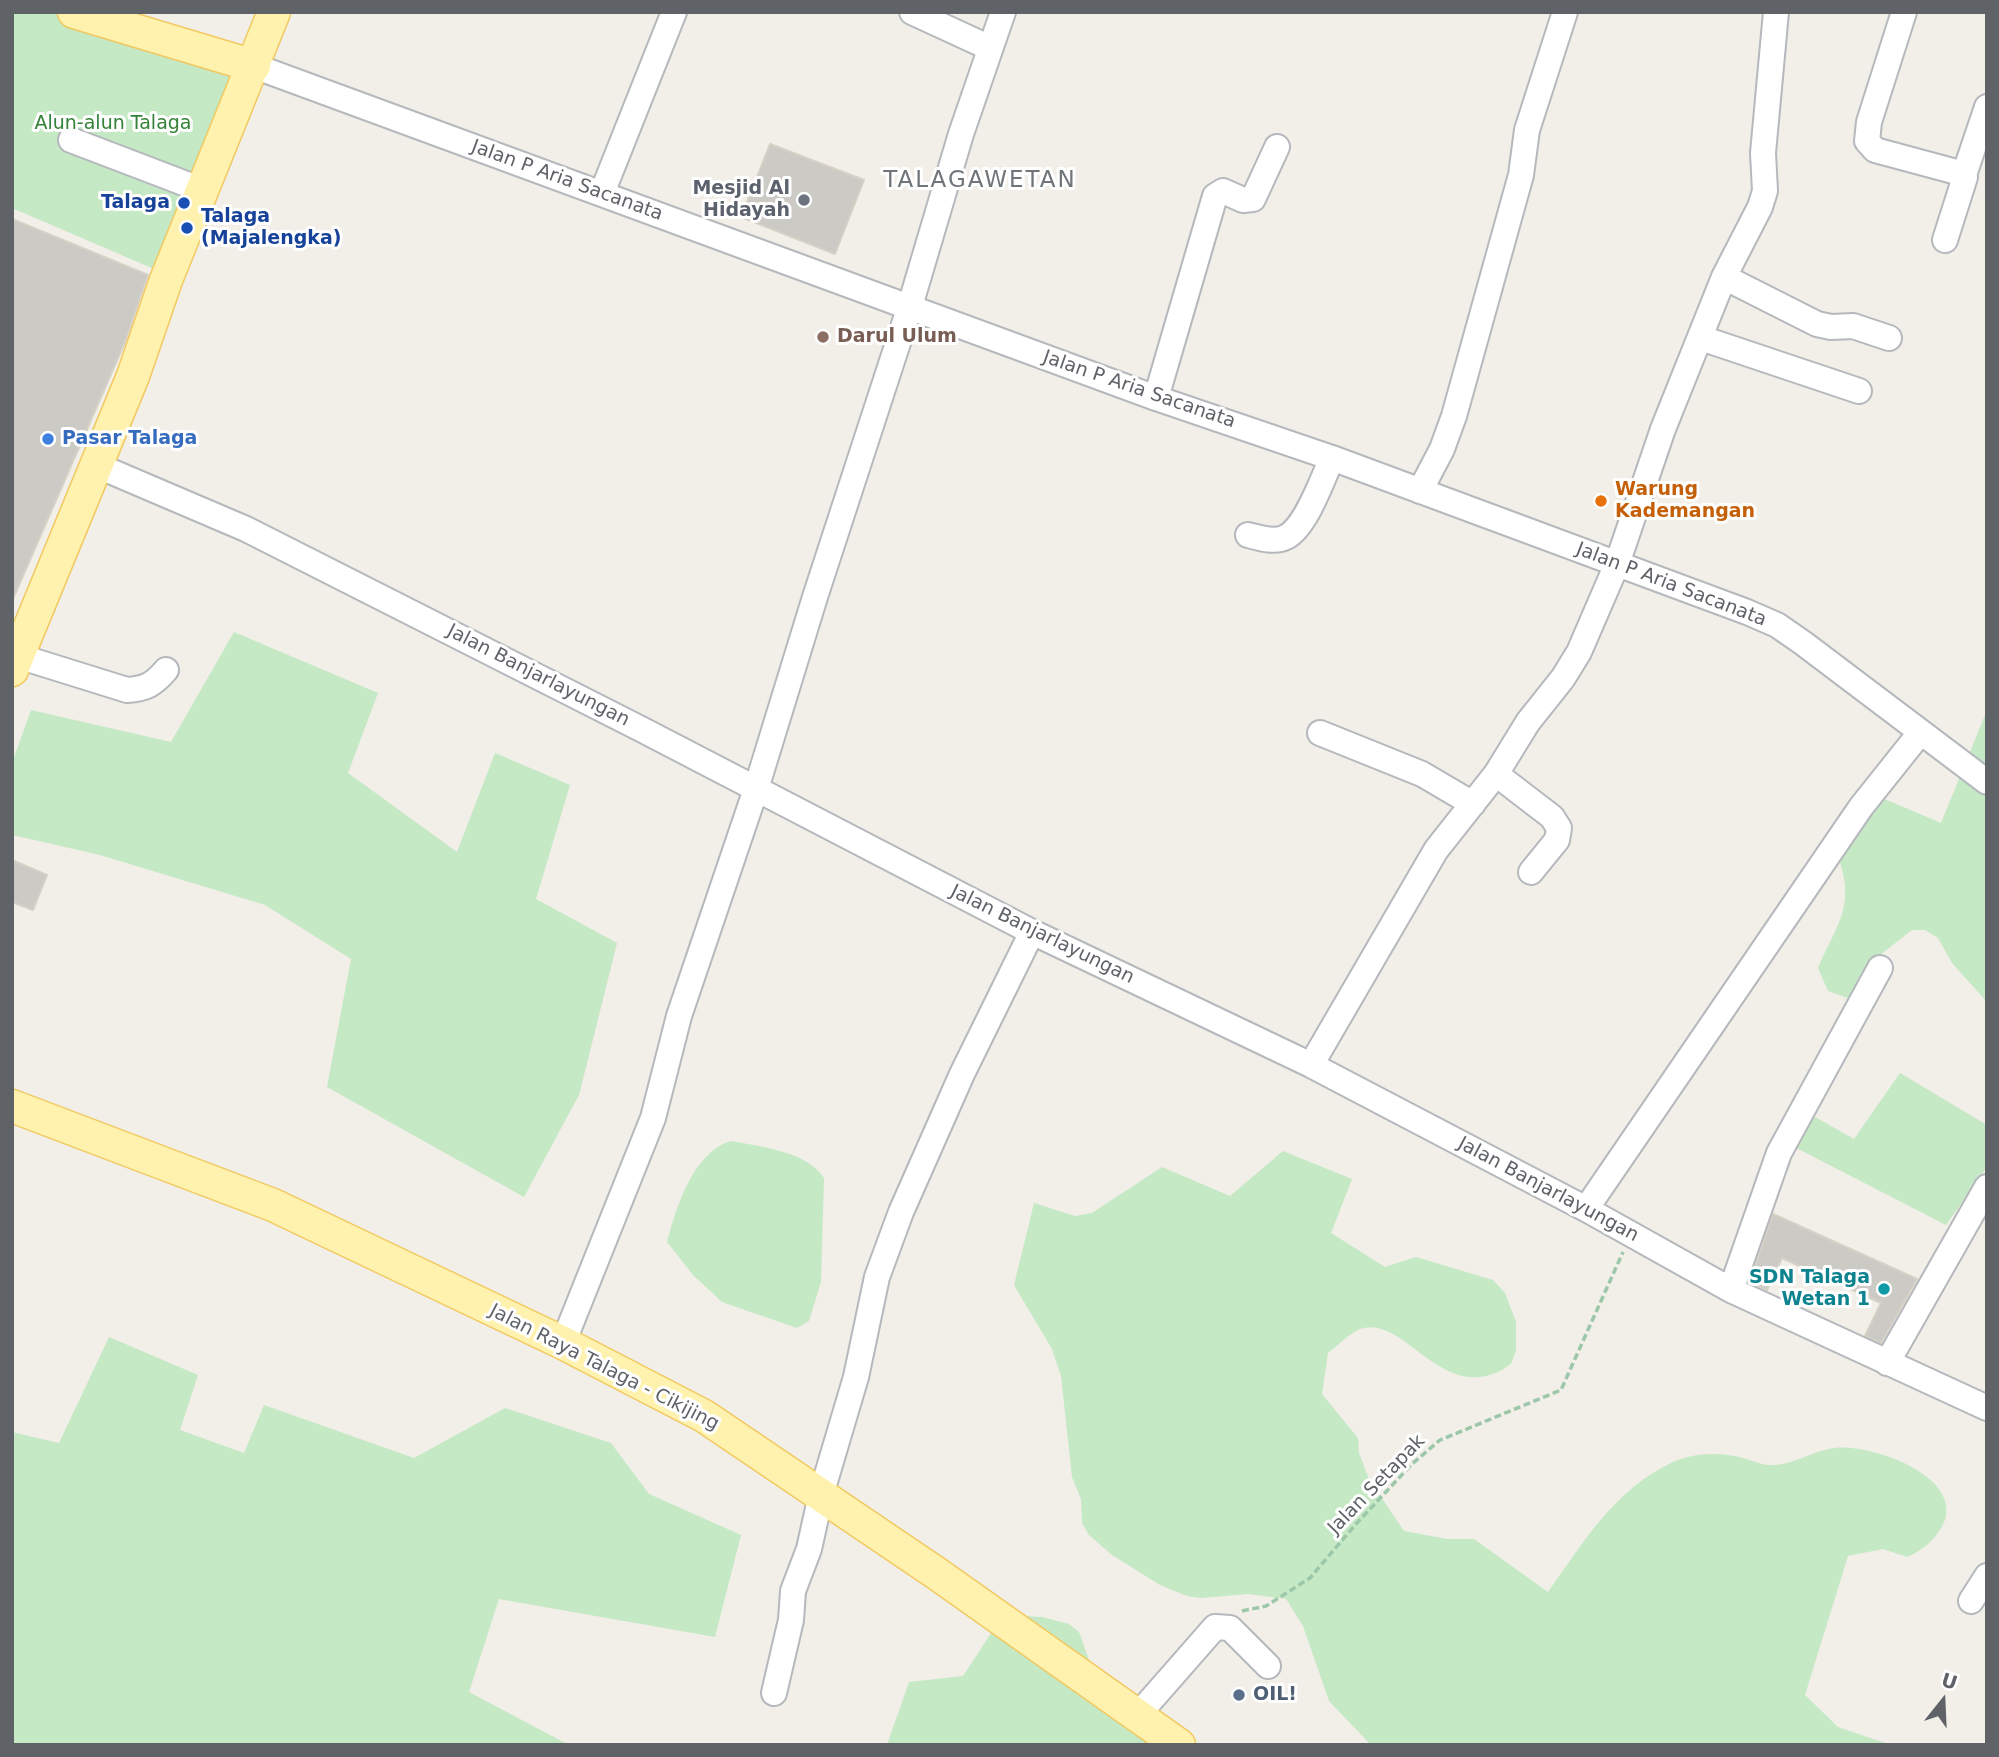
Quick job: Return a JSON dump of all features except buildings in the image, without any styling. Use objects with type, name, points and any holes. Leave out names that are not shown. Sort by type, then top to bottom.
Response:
[{"type":"main road","points":[[74,12],[141,23],[254,66]]},
{"type":"main road","points":[[15,663],[274,12]]},
{"type":"main road","name":"Jalan Raya Talaga - Cikijing","points":[[12,1106],[273,1205],[563,1343],[704,1416],[1180,1745]]},
{"type":"street","points":[[601,193],[674,12]]},
{"type":"street","points":[[912,12],[990,48]]},
{"type":"street","points":[[563,1343],[653,1118],[679,1016],[756,789],[1003,12]]},
{"type":"street","points":[[1420,491],[1442,449],[1454,416],[1521,175],[1527,130],[1565,12]]},
{"type":"street","points":[[1311,1065],[1405,899],[1436,850],[1496,774],[1528,722],[1563,678],[1579,652],[1618,564],[1663,429],[1724,277],[1760,207],[1765,191],[1763,153],[1776,12]]},
{"type":"street","points":[[1904,12],[1872,112],[1867,141],[1875,150],[1964,175]]},
{"type":"street","name":"Jalan P Aria Sacanata","points":[[254,66],[1156,398],[1332,458],[1777,625],[1987,782]]},
{"type":"street","points":[[1945,240],[1987,107]]},
{"type":"street","points":[[71,140],[202,190]]},
{"type":"street","points":[[1156,398],[1215,196],[1223,191],[1243,200],[1253,199],[1277,147]]},
{"type":"street","points":[[1724,277],[1817,324],[1831,327],[1853,326],[1889,338]]},
{"type":"street","points":[[1701,338],[1859,391]]},
{"type":"street","points":[[1248,535],[1272,540],[1286,537],[1305,515],[1332,458]]},
{"type":"street","name":"Jalan Banjarlayungan","points":[[96,465],[246,529],[1031,932],[1311,1065],[1586,1209],[1731,1290],[1987,1408]]},
{"type":"street","points":[[15,663],[127,690],[140,690],[155,684],[166,670]]},
{"type":"street","points":[[1320,733],[1422,774],[1473,804]]},
{"type":"street","points":[[1586,1209],[1861,807],[1920,733]]},
{"type":"street","points":[[1496,774],[1552,817],[1559,828],[1557,841],[1531,872]]},
{"type":"street","points":[[774,1693],[791,1620],[793,1591],[808,1549],[856,1377],[877,1277],[901,1212],[962,1074],[1031,932]]},
{"type":"street","points":[[1731,1290],[1779,1153],[1880,968]]},
{"type":"street","points":[[1887,1363],[1987,1187]]},
{"type":"street","points":[[1971,1601],[1987,1576]]},
{"type":"street","points":[[1137,1716],[1215,1627],[1230,1628],[1268,1666]]},
{"type":"path","name":"Jalan Setapak","points":[[1235,1612],[1266,1606],[1310,1578],[1412,1464],[1440,1440],[1561,1390],[1631,1234]]},
{"type":"green space","name":"Alun-alun Talaga","points":[[12,12],[101,12],[249,70],[154,269],[12,208]]},
{"type":"green space","points":[[234,632],[378,693],[348,773],[457,852],[495,753],[570,785],[536,899],[617,943],[579,1095],[524,1197],[327,1087],[351,959],[265,905],[100,855],[12,835],[12,763],[31,710],[171,742]]},
{"type":"green space","points":[[1985,715],[1987,1002],[1952,963],[1938,938],[1925,930],[1912,930],[1880,955],[1871,981],[1853,1000],[1828,991],[1818,968],[1838,924],[1845,900],[1845,887],[1837,853],[1861,789],[1941,823]]},
{"type":"green space","points":[[1900,1073],[1987,1125],[1987,1167],[1946,1225],[1775,1137],[1792,1104],[1854,1139]]},
{"type":"green space","points":[[731,1141],[795,1156],[807,1162],[824,1178],[821,1282],[809,1321],[797,1328],[722,1302],[693,1275],[667,1242],[675,1213],[696,1169],[718,1147]]},
{"type":"green space","points":[[1283,1151],[1352,1179],[1331,1233],[1385,1267],[1416,1257],[1493,1280],[1505,1293],[1516,1322],[1516,1351],[1511,1364],[1488,1376],[1467,1377],[1448,1371],[1396,1336],[1380,1329],[1359,1329],[1328,1353],[1322,1394],[1358,1438],[1359,1453],[1369,1479],[1404,1531],[1447,1539],[1474,1539],[1548,1592],[1587,1537],[1616,1503],[1651,1475],[1688,1457],[1725,1455],[1774,1465],[1827,1449],[1850,1448],[1887,1456],[1906,1464],[1937,1486],[1945,1500],[1946,1516],[1936,1535],[1919,1551],[1907,1557],[1883,1549],[1848,1556],[1805,1695],[1838,1727],[1891,1745],[1371,1745],[1329,1701],[1303,1626],[1286,1599],[1248,1594],[1201,1598],[1187,1596],[1160,1585],[1112,1555],[1089,1535],[1082,1523],[1081,1499],[1072,1477],[1061,1376],[1052,1349],[1014,1285],[1034,1203],[1075,1216],[1092,1213],[1162,1167],[1230,1196]]},
{"type":"green space","points":[[109,1337],[198,1375],[180,1430],[244,1453],[264,1405],[414,1458],[505,1408],[611,1443],[649,1494],[741,1535],[715,1637],[499,1599],[469,1692],[569,1745],[12,1745],[12,1432],[59,1443]]},
{"type":"green space","points":[[1003,1615],[1042,1617],[1069,1624],[1079,1632],[1101,1693],[1169,1745],[887,1745],[909,1682],[963,1676]]},
{"type":"place","name":"Mesjid Al Hidayah","points":[[804,200]]},
{"type":"place","name":"Talaga","points":[[184,203]]},
{"type":"place","name":"Talaga (Majalengka)","points":[[187,228]]},
{"type":"place","name":"Darul Ulum","points":[[823,337]]},
{"type":"place","name":"Pasar Talaga","points":[[48,439]]},
{"type":"place","name":"Warung Kademangan","points":[[1601,501]]},
{"type":"place","name":"SDN Talaga Wetan 1","points":[[1884,1289]]},
{"type":"place","name":"OIL!","points":[[1239,1695]]},
{"type":"district","name":"TALAGAWETAN","points":[[980,181]]}]
